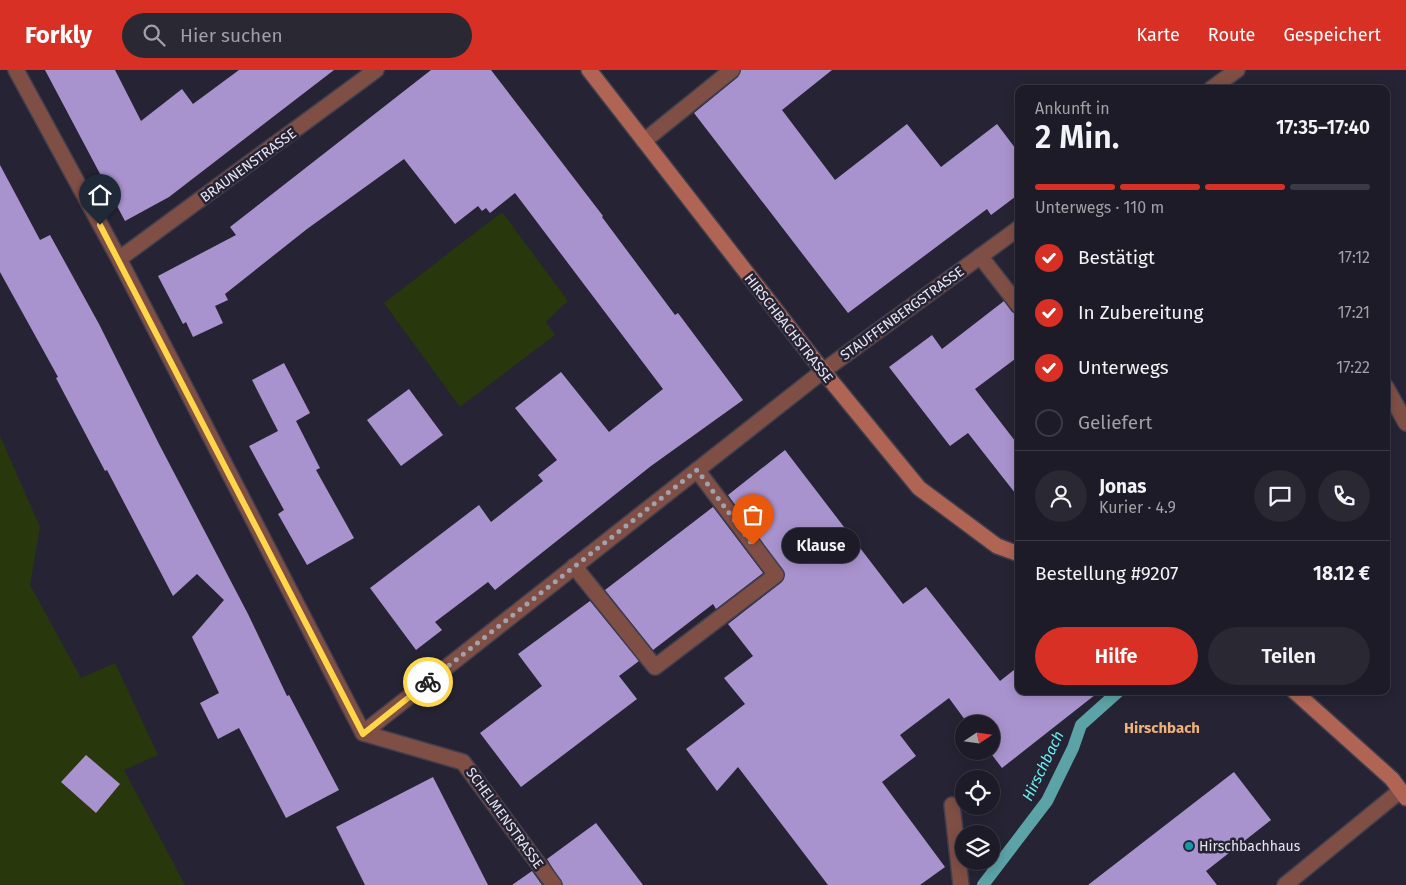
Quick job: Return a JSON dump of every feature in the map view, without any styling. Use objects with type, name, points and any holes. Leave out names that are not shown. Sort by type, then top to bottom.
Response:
[{"type":"street","points":[[16,70],[119,260],[363,734]]},
{"type":"street","name":"BRAUNENSTRASSE","points":[[119,260],[376,70]]},
{"type":"street","name":"HIRSCHBACHSTRASSE","points":[[589,70],[823,371],[919,488],[997,546],[1015,553]]},
{"type":"street","points":[[644,142],[732,70]]},
{"type":"street","points":[[1216,85],[1237,70]]},
{"type":"street","name":"STAUFFENBERGSTRASSE","points":[[363,734],[823,371],[1015,231]]},
{"type":"street","points":[[980,256],[1015,301]]},
{"type":"street","points":[[1390,394],[1406,423]]},
{"type":"street","points":[[574,566],[655,667],[776,575],[697,470]]},
{"type":"street","points":[[1285,885],[1403,794],[1392,779],[1298,695]]},
{"type":"street","name":"SCHELMENSTRASSE","points":[[363,734],[463,762],[554,885]]},
{"type":"street","points":[[952,805],[962,885]]},
{"type":"green space","points":[[502,212],[568,301],[546,322],[555,335],[460,407],[384,303]]},
{"type":"green space","points":[[0,436],[40,527],[30,585],[81,678],[115,663],[158,755],[124,770],[185,885],[0,885]]},
{"type":"building","points":[[45,70],[115,70],[141,121],[182,89],[193,104],[239,70],[334,70],[169,197],[125,221]]},
{"type":"building","points":[[431,70],[491,70],[603,216],[675,315],[678,313],[743,400],[651,466],[495,590],[488,582],[435,622],[442,630],[416,650],[370,588],[479,505],[491,522],[543,481],[538,475],[557,460],[515,408],[561,372],[609,432],[663,389],[515,193],[490,213],[486,208],[482,211],[478,206],[455,224],[404,159],[307,229],[225,294],[228,300],[215,306],[223,323],[193,337],[186,322],[183,324],[158,276],[236,235],[230,227]]},
{"type":"building","points":[[741,70],[832,70],[782,110],[835,180],[907,124],[941,167],[997,124],[1015,148],[1015,197],[991,215],[987,209],[848,313],[694,113],[738,77]]},
{"type":"building","points":[[0,165],[40,240],[50,235],[99,324],[248,614],[287,696],[289,695],[339,790],[286,818],[239,728],[218,739],[200,703],[219,693],[192,637],[224,600],[197,574],[173,596],[56,378],[58,377],[0,272]]},
{"type":"building","points":[[1004,301],[1015,313],[1015,359],[975,389],[1015,441],[1015,493],[968,433],[950,446],[889,367],[932,335],[942,349]]},
{"type":"building","points":[[284,363],[310,413],[296,421],[320,468],[316,470],[354,538],[307,565],[278,514],[284,510],[249,446],[278,431],[252,380]]},
{"type":"building","points":[[409,389],[443,435],[401,466],[367,420]]},
{"type":"building","points":[[785,450],[903,604],[926,587],[1000,681],[1015,669],[1015,695],[1095,695],[1002,768],[996,760],[1000,760],[1000,715],[961,715],[949,698],[900,735],[916,756],[882,782],[945,867],[920,885],[828,885],[738,767],[717,791],[686,749],[745,704],[724,678],[753,656],[728,624],[782,582],[785,574],[728,495]]},
{"type":"building","points":[[713,507],[763,573],[716,609],[713,604],[653,650],[605,590]]},
{"type":"building","points":[[590,601],[639,661],[619,676],[637,699],[521,787],[480,733],[542,686],[518,654]]},
{"type":"building","points":[[86,755],[120,784],[96,813],[61,782]]},
{"type":"building","name":"Hirschbachhaus","points":[[1234,772],[1271,820],[1206,871],[1217,885],[1088,885]]},
{"type":"building","points":[[433,777],[488,885],[365,885],[336,827]]},
{"type":"building","points":[[596,823],[643,885],[563,885],[547,859]]},
{"type":"building","points":[[532,871],[542,885],[512,885]]},
{"type":"waterway","name":"Hirschbach","points":[[983,885],[1047,801],[1073,748],[1081,725],[1115,695]]},
{"type":"way so far","points":[[428,682],[697,470],[753,545]]},
{"type":"place","name":"Klause","points":[[753,545]]},
{"type":"place","name":"Hirschbachhaus","points":[[1189,846]]},
{"type":"district","name":"Hirschbach","points":[[1162,728]]},
{"type":"route","points":[[100,225],[363,734],[428,682]]}]
